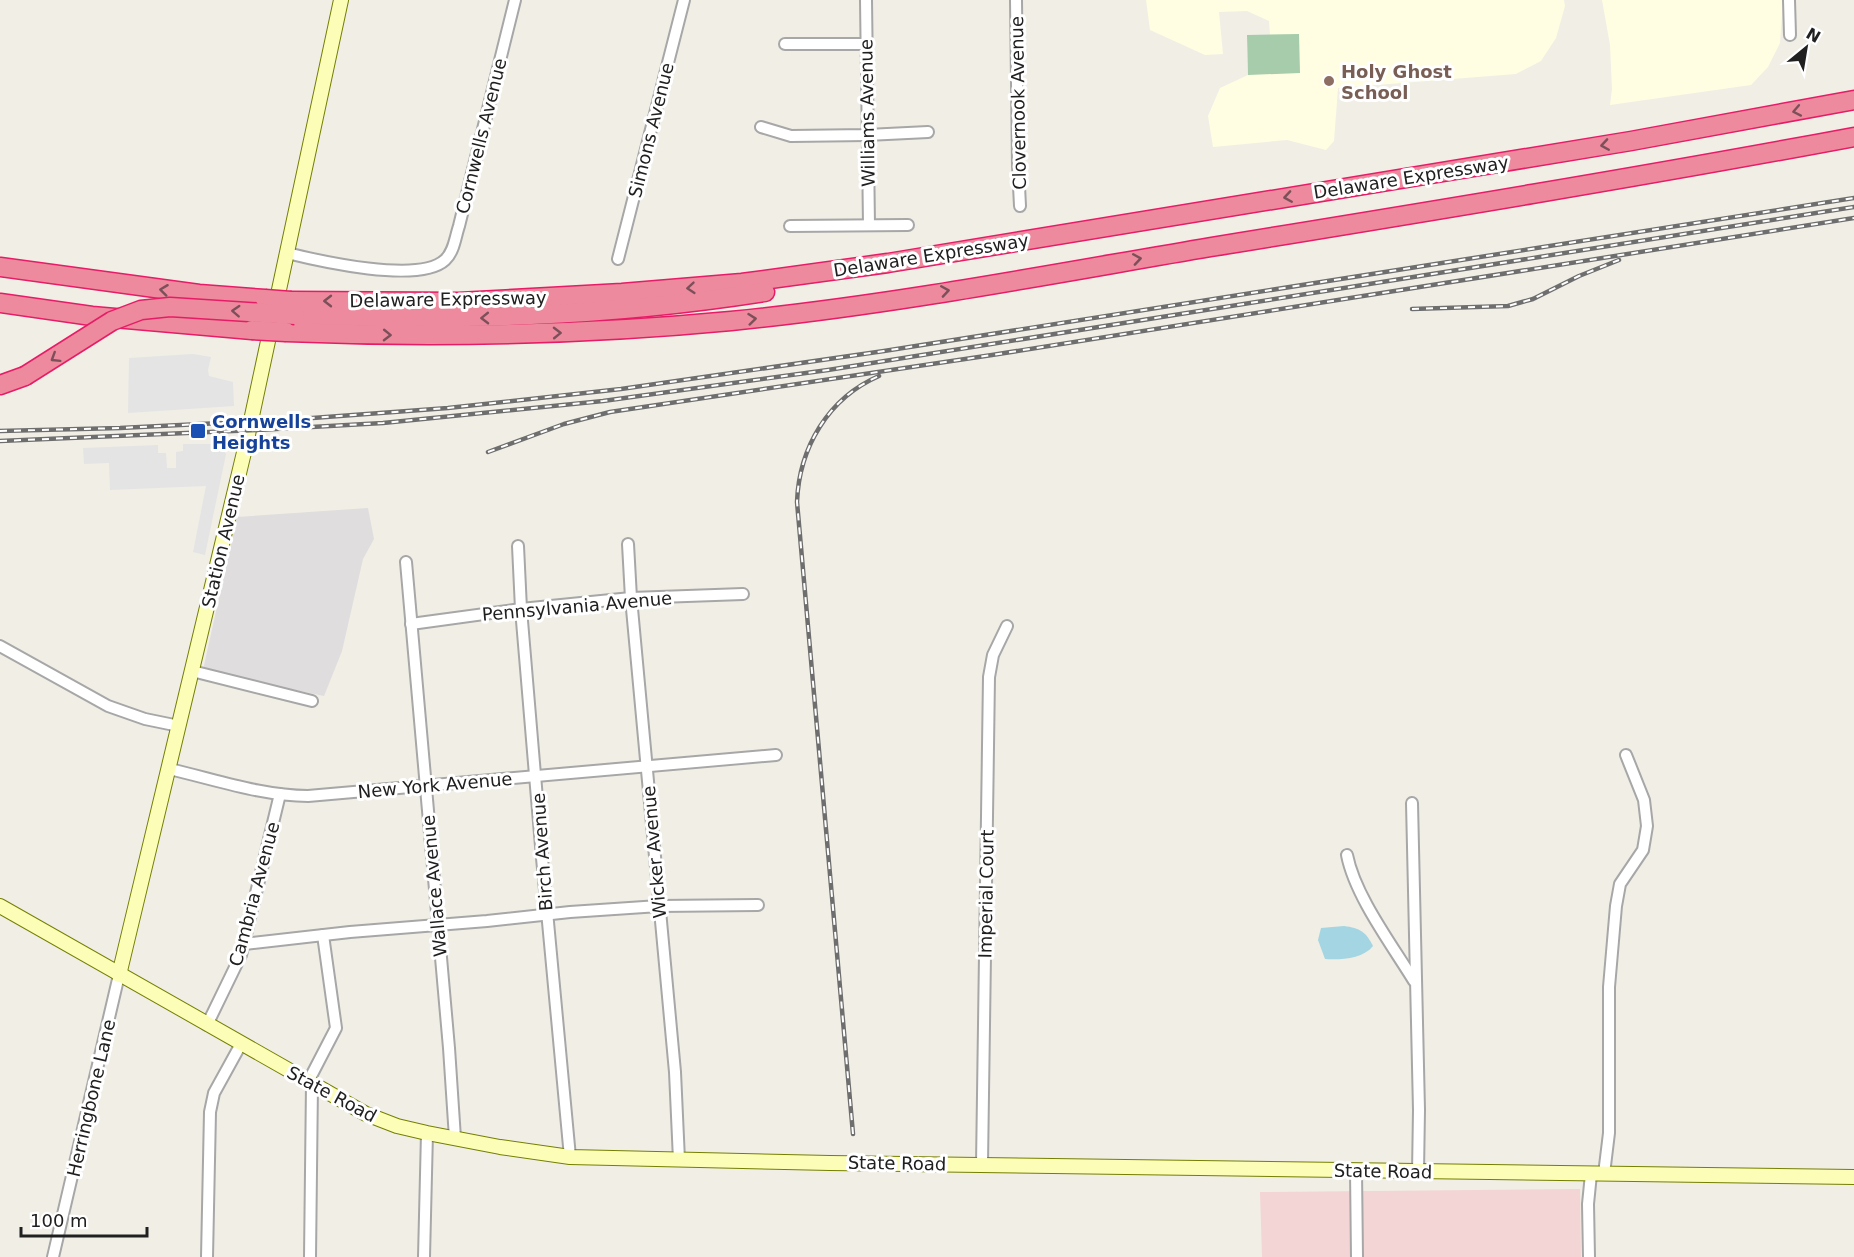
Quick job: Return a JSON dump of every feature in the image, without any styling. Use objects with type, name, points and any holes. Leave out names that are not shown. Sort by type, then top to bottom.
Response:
[{"type":"highway","name":"Delaware Expressway","points":[[293,308],[481,318],[587,314],[726,298],[984,256],[1040,238],[1631,141],[1854,100]]},
{"type":"highway","name":"Delaware Expressway","points":[[0,303],[164,323],[286,332],[421,335],[568,333],[648,328],[776,316],[921,295],[1577,187],[1854,137]]},
{"type":"highway","points":[[0,267],[200,294],[265,299],[293,308]]},
{"type":"highway","points":[[0,385],[25,376],[112,321],[141,310],[170,307],[293,308]]},
{"type":"highway","points":[[0,315],[106,327],[164,323]]},
{"type":"main road","name":"Station Avenue","points":[[120,975],[246,444],[341,0]]},
{"type":"main road","name":"State Road","points":[[0,906],[366,1114],[397,1126],[427,1133],[570,1157],[1854,1177]]},
{"type":"street","name":"Cornwells Avenue","points":[[287,253],[312,260],[376,269],[421,271],[437,266],[448,257],[456,238],[514,0]]},
{"type":"street","name":"Simons Avenue","points":[[618,259],[684,0]]},
{"type":"street","name":"Williams Avenue","points":[[866,0],[868,225]]},
{"type":"street","name":"Clovernook Avenue","points":[[1016,0],[1020,206]]},
{"type":"street","points":[[1789,0],[1790,35]]},
{"type":"street","points":[[785,44],[865,44]]},
{"type":"street","points":[[761,127],[791,136],[928,132]]},
{"type":"street","points":[[790,226],[908,225]]},
{"type":"street","name":"Wicker Avenue","points":[[628,544],[631,598],[676,1083],[679,1160]]},
{"type":"street","name":"Birch Avenue","points":[[518,546],[521,609],[537,776],[547,915],[570,1157]]},
{"type":"street","name":"Wallace Avenue","points":[[406,561],[449,1048],[454,1138]]},
{"type":"street","name":"Pennsylvania Avenue","points":[[411,624],[521,609],[631,598],[743,594]]},
{"type":"street","name":"Imperial Court","points":[[982,1164],[989,677],[993,654],[1007,626]]},
{"type":"street","points":[[0,646],[108,706],[133,715],[179,726]]},
{"type":"street","points":[[192,670],[312,701]]},
{"type":"street","name":"New York Avenue","points":[[169,769],[280,794],[308,796],[776,755]]},
{"type":"street","points":[[1590,1257],[1588,1204],[1609,1133],[1609,987],[1616,906],[1620,884],[1643,850],[1647,826],[1644,800],[1626,755]]},
{"type":"street","name":"Cambria Avenue","points":[[207,1025],[230,981],[244,944],[280,794]]},
{"type":"street","points":[[1412,803],[1419,1110],[1418,1172]]},
{"type":"street","points":[[1347,855],[1353,878],[1362,896],[1416,983]]},
{"type":"street","points":[[244,944],[659,906],[758,904]]},
{"type":"street","points":[[310,1257],[310,1083],[336,1028],[323,935]]},
{"type":"street","name":"Herringbone Lane","points":[[53,1257],[120,975]]},
{"type":"street","points":[[207,1257],[210,1112],[214,1093],[241,1044]]},
{"type":"street","points":[[424,1257],[427,1133]]},
{"type":"street","points":[[1356,1171],[1357,1257]]},
{"type":"shaded area","name":"Holy Ghost School","points":[[1146,0],[1564,0],[1565,6],[1556,38],[1541,61],[1516,74],[1338,88],[1334,141],[1326,150],[1287,140],[1213,147],[1208,116],[1220,88],[1248,75],[1247,35],[1270,35],[1269,21],[1247,11],[1219,12],[1223,54],[1205,55],[1150,30]]},
{"type":"shaded area","points":[[1602,0],[1783,0],[1780,43],[1768,67],[1751,85],[1610,105],[1612,89],[1610,45]]},
{"type":"shaded area","points":[[1299,34],[1300,73],[1248,75],[1247,35]]},
{"type":"shaded area","points":[[193,354],[211,357],[209,376],[233,382],[234,406],[128,413],[129,358]]},
{"type":"shaded area","points":[[183,444],[218,444],[226,454],[205,555],[193,552],[206,486],[110,490],[109,463],[84,464],[83,448],[158,445],[158,453],[166,453],[167,468],[176,468],[176,452],[183,451]]},
{"type":"shaded area","points":[[368,508],[374,539],[363,559],[342,651],[324,696],[203,670],[237,517]]},
{"type":"shaded area","points":[[1580,1189],[1581,1257],[1262,1257],[1260,1192]]},
{"type":"water","points":[[1344,926],[1362,932],[1373,946],[1357,956],[1325,959],[1318,940],[1321,928]]},
{"type":"railway","points":[[0,431],[120,428],[299,419],[448,408],[621,389],[884,351],[1854,198]]},
{"type":"railway","points":[[0,441],[383,423],[603,401],[828,370],[1854,207]]},
{"type":"railway","points":[[488,452],[564,424],[610,412],[992,355],[1854,218]]},
{"type":"railway","points":[[1412,309],[1508,306],[1533,299],[1579,276],[1619,260]]},
{"type":"railway","points":[[853,1134],[797,502],[803,463],[820,427],[845,397],[879,376]]},
{"type":"place","name":"Holy Ghost School","points":[[1329,81]]},
{"type":"place","name":"Cornwells Heights","points":[[198,431]]}]
